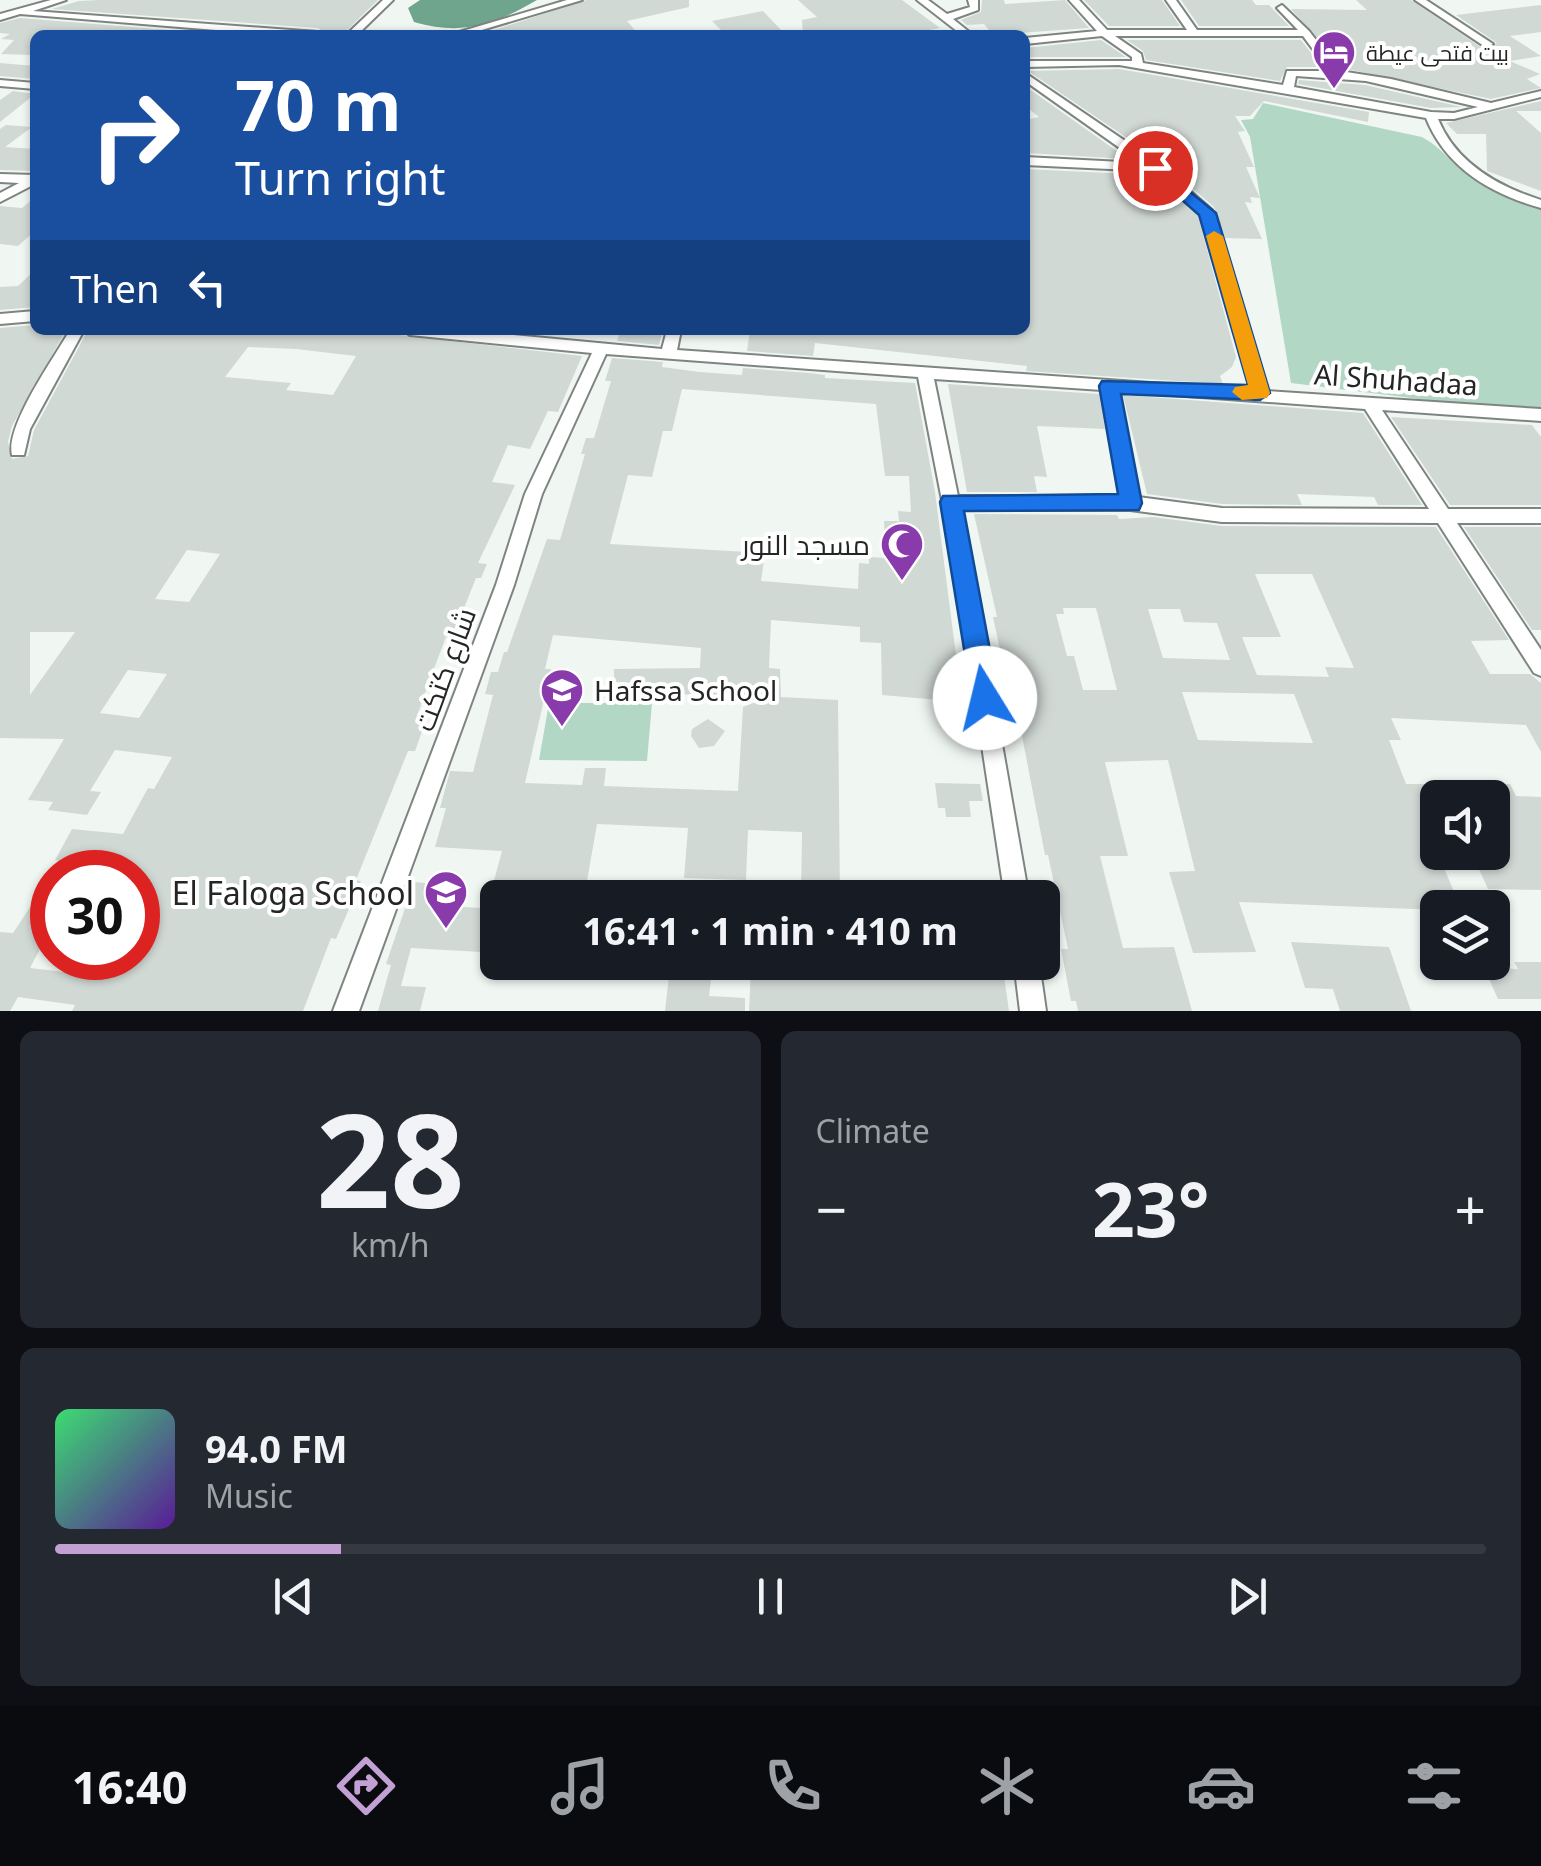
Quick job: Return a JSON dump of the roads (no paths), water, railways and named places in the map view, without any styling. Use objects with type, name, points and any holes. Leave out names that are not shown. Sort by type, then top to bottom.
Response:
[{"type":"street","points":[[24,13],[60,0]]},
{"type":"street","points":[[356,30],[388,0]]},
{"type":"street","points":[[471,30],[576,0]]},
{"type":"street","points":[[922,0],[961,30]]},
{"type":"street","points":[[945,18],[969,13],[976,8],[973,0]]},
{"type":"street","points":[[1074,0],[1104,33],[1136,56],[1138,64]]},
{"type":"street","points":[[1172,0],[1194,33]]},
{"type":"street","points":[[1420,0],[1488,44]]},
{"type":"street","points":[[1282,8],[1336,72]]},
{"type":"street","points":[[0,16],[24,13],[251,30]]},
{"type":"street","points":[[1030,40],[1104,33],[1306,33]]},
{"type":"street","points":[[1030,64],[1138,64],[1431,115],[1454,116],[1541,94]]},
{"type":"street","points":[[1288,90],[1292,73],[1336,72],[1380,78],[1488,106]]},
{"type":"street","points":[[1030,80],[1155,168],[1207,213],[1260,393]]},
{"type":"street","points":[[0,83],[30,86]]},
{"type":"street","points":[[1431,115],[1443,142],[1470,172],[1541,204]]},
{"type":"street","points":[[1030,161],[1155,168]]},
{"type":"street","points":[[0,178],[30,179]]},
{"type":"street","points":[[0,198],[30,181]]},
{"type":"street","points":[[0,319],[30,316]]},
{"type":"street","points":[[18,452],[22,428],[74,335]]},
{"type":"street","name":"Al Shuhadaa","points":[[458,335],[601,350],[1260,393],[1541,416]]},
{"type":"street","points":[[668,355],[673,335]]},
{"type":"street","name":"شارع كتكت","points":[[346,1011],[498,601],[516,536],[558,435],[601,350]]},
{"type":"street","points":[[925,374],[952,502],[1013,880]]},
{"type":"street","points":[[1109,386],[1130,503]]},
{"type":"street","points":[[1369,402],[1541,667]]},
{"type":"street","points":[[952,502],[1130,503],[1222,515],[1541,516]]},
{"type":"street","points":[[1029,980],[1033,1011]]},
{"type":"place","name":"بيت فتحى عيطة","points":[[1334,90]]},
{"type":"place","name":"مسجد النور","points":[[902,582]]},
{"type":"place","name":"Hafssa School","points":[[562,728]]},
{"type":"place","name":"El Faloga School","points":[[446,930]]}]
